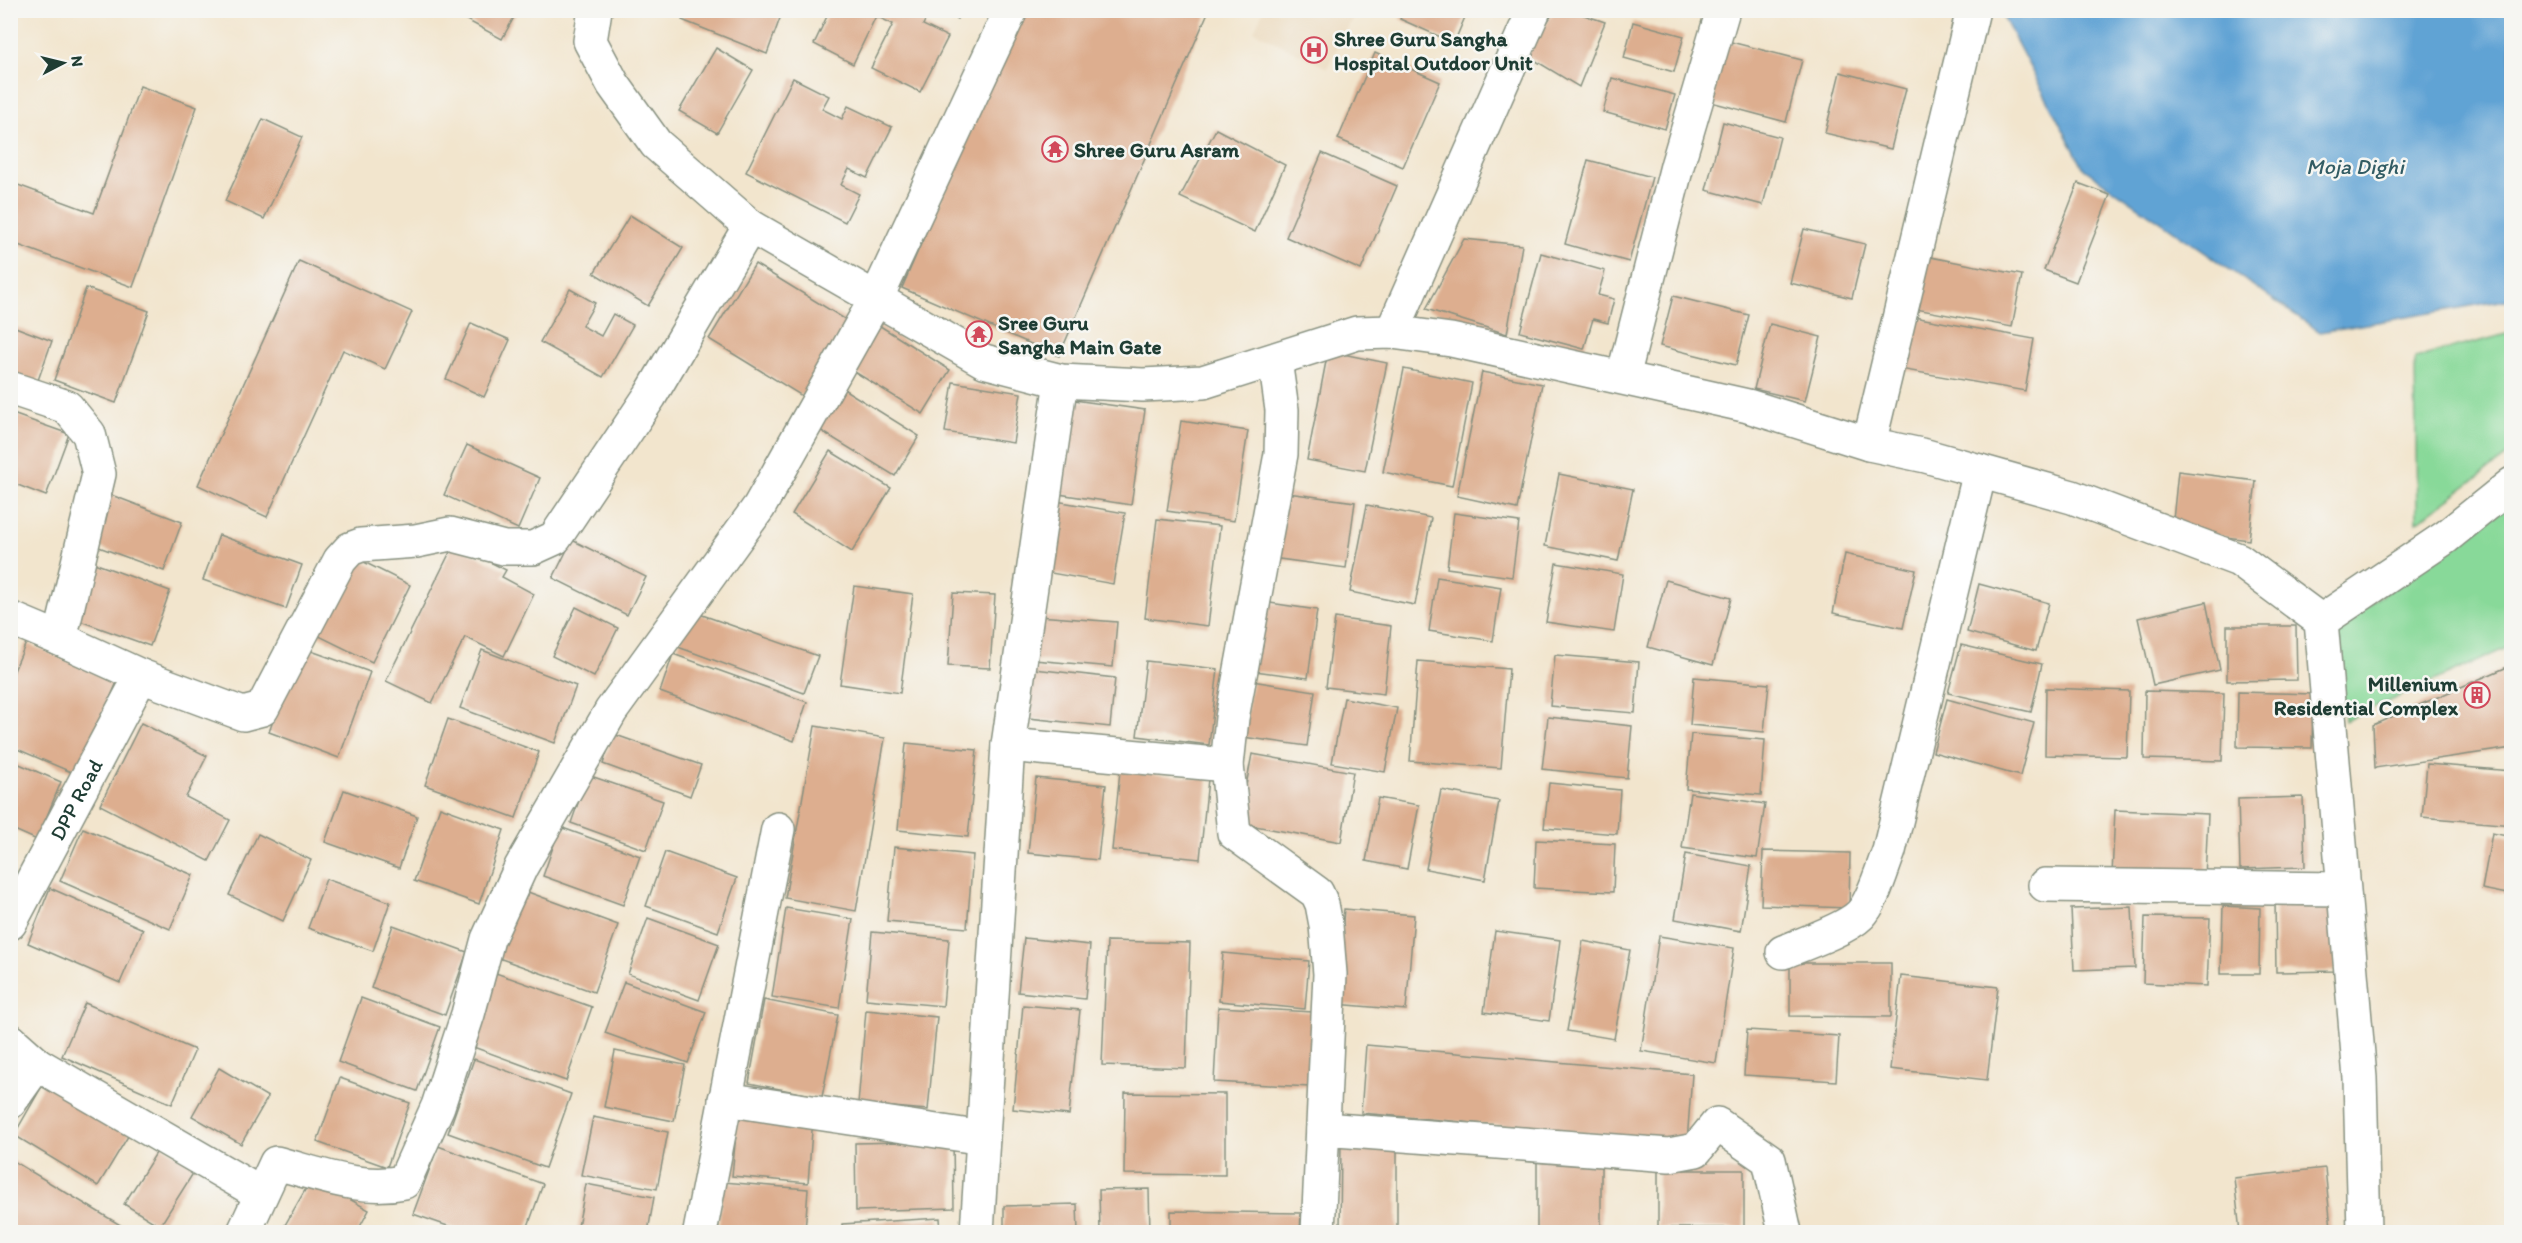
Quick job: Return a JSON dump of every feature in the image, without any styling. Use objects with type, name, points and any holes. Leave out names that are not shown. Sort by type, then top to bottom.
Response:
[{"type":"street","points":[[595,10],[590,41],[613,84],[656,144],[750,226],[877,297],[984,361],[1061,381],[1143,385],[1203,382],[1357,333],[1392,332],[1450,340],[1748,406],[1869,444],[1980,471],[2072,497],[2239,560],[2321,621],[2360,1077],[2364,1233]]},
{"type":"street","points":[[244,1233],[276,1163],[359,1185],[385,1186],[404,1182],[438,1106],[468,1014],[488,939],[521,867],[611,711],[759,507],[877,297],[1011,10]]},
{"type":"street","points":[[1392,332],[1534,10]]},
{"type":"street","points":[[1623,377],[1677,166],[1723,10]]},
{"type":"street","points":[[1869,444],[1973,10]]},
{"type":"street","points":[[10,618],[141,676],[243,714],[262,709],[340,560],[350,549],[361,545],[416,541],[450,534],[504,548],[533,548],[555,538],[650,396],[750,226]]},
{"type":"street","points":[[1275,360],[1282,410],[1281,454],[1257,574],[1232,718],[1227,765],[1234,833],[1317,893],[1322,904],[1330,974],[1318,1233]]},
{"type":"street","points":[[977,1233],[1008,745],[1061,381]]},
{"type":"street","points":[[10,387],[67,407],[90,434],[99,474],[60,639],[72,644]]},
{"type":"street","points":[[1784,952],[1829,933],[1860,915],[1874,888],[1888,851],[1980,471]]},
{"type":"street","points":[[2321,621],[2446,537],[2511,484]]},
{"type":"street","name":"DPP Road","points":[[10,923],[141,676]]},
{"type":"street","points":[[1008,745],[1227,765]]},
{"type":"street","points":[[700,1233],[778,829]]},
{"type":"street","points":[[2045,885],[2343,889]]},
{"type":"street","points":[[10,1040],[37,1064],[261,1194]]},
{"type":"street","points":[[10,1102],[37,1064]]},
{"type":"street","points":[[725,1099],[983,1138]]},
{"type":"street","points":[[1323,1129],[1669,1155],[1696,1150],[1717,1124],[1769,1160],[1785,1233]]},
{"type":"shaded area","name":"Shree Guru Sangha Hospital Outdoor Unit","points":[[1263,10],[1356,11],[1327,68],[1254,31]]},
{"type":"green space","points":[[2511,333],[2511,453],[2417,522],[2415,358]]},
{"type":"green space","points":[[2511,504],[2511,646],[2345,721],[2337,627]]},
{"type":"water","name":"Moja Dighi","points":[[2000,11],[2511,11],[2511,299],[2320,332],[2084,169]]},
{"type":"building","points":[[448,10],[518,10],[502,39]]},
{"type":"building","points":[[685,10],[783,10],[767,54],[682,20]]},
{"type":"building","points":[[830,10],[930,10],[923,25],[948,37],[920,92],[871,68],[893,24],[876,16],[853,64],[814,44]]},
{"type":"building","points":[[939,10],[961,10],[957,19]]},
{"type":"building","name":"Shree Guru Asram","points":[[1022,10],[1209,10],[1059,356],[902,288]]},
{"type":"building","points":[[1404,10],[1468,10],[1454,43],[1400,19]]},
{"type":"building","points":[[1555,10],[1569,10],[1605,22],[1579,87],[1526,55]]},
{"type":"building","points":[[1633,22],[1684,36],[1674,72],[1624,58]]},
{"type":"building","points":[[1727,41],[1802,60],[1786,122],[1711,102]]},
{"type":"building","points":[[716,48],[753,70],[717,133],[679,111]]},
{"type":"building","points":[[1375,53],[1440,82],[1403,167],[1338,139]]},
{"type":"building","points":[[1840,72],[1906,89],[1891,149],[1825,133]]},
{"type":"building","points":[[793,78],[829,96],[822,109],[842,119],[848,106],[892,127],[867,178],[849,169],[841,185],[859,194],[845,222],[746,172]]},
{"type":"building","points":[[1612,78],[1675,95],[1665,129],[1603,112]]},
{"type":"building","points":[[140,86],[197,107],[133,287],[10,242],[10,182],[94,213]]},
{"type":"building","points":[[263,119],[302,137],[264,219],[225,201]]},
{"type":"building","points":[[1723,122],[1780,137],[1763,205],[1706,190]]},
{"type":"building","points":[[1216,129],[1285,165],[1255,232],[1180,197]]},
{"type":"building","points":[[1322,153],[1397,186],[1361,270],[1286,237]]},
{"type":"building","points":[[1588,160],[1652,177],[1629,262],[1565,244]]},
{"type":"building","points":[[2078,183],[2110,195],[2076,282],[2044,270]]},
{"type":"building","points":[[630,215],[683,248],[648,306],[594,273]]},
{"type":"building","points":[[1804,229],[1865,244],[1852,298],[1790,283]]},
{"type":"building","points":[[1464,239],[1522,245],[1507,334],[1426,309]]},
{"type":"building","points":[[1541,253],[1605,271],[1598,295],[1614,299],[1608,323],[1593,319],[1584,349],[1520,332]]},
{"type":"building","points":[[1915,254],[2022,275],[2012,327],[1905,307]]},
{"type":"building","points":[[299,261],[412,312],[385,369],[343,350],[267,517],[198,485]]},
{"type":"building","points":[[755,264],[848,321],[802,396],[709,339]]},
{"type":"building","points":[[86,288],[149,311],[116,403],[54,380]]},
{"type":"building","points":[[570,289],[595,303],[582,326],[601,336],[613,314],[633,325],[603,377],[540,342]]},
{"type":"building","points":[[1673,296],[1749,315],[1736,365],[1660,346]]},
{"type":"building","points":[[1903,315],[2034,339],[2025,391],[1894,368]]},
{"type":"building","points":[[471,323],[510,340],[484,397],[446,379]]},
{"type":"building","points":[[877,324],[950,370],[923,414],[850,369]]},
{"type":"building","points":[[1770,324],[1821,337],[1805,401],[1754,389]]},
{"type":"building","points":[[10,325],[52,341],[37,383],[10,373]]},
{"type":"building","points":[[1328,351],[1387,363],[1365,471],[1307,460]]},
{"type":"building","points":[[1404,369],[1472,383],[1452,486],[1383,472]]},
{"type":"building","points":[[1482,372],[1542,384],[1517,509],[1457,496]]},
{"type":"building","points":[[953,382],[1021,393],[1013,443],[945,432]]},
{"type":"building","points":[[834,383],[919,436],[895,476],[810,424]]},
{"type":"building","points":[[1074,400],[1145,410],[1131,505],[1059,494]]},
{"type":"building","points":[[10,413],[69,434],[46,496],[10,482]]},
{"type":"building","points":[[1181,421],[1248,431],[1234,521],[1167,511]]},
{"type":"building","points":[[467,445],[540,478],[518,529],[444,495]]},
{"type":"building","points":[[830,451],[891,488],[852,552],[792,514]]},
{"type":"building","points":[[2178,471],[2256,481],[2249,540],[2172,530]]},
{"type":"building","points":[[1559,474],[1633,489],[1618,561],[1545,546]]},
{"type":"building","points":[[1280,492],[1355,502],[1346,568],[1272,558]]},
{"type":"building","points":[[106,493],[182,522],[164,571],[88,543]]},
{"type":"building","points":[[1056,501],[1125,513],[1113,584],[1045,572]]},
{"type":"building","points":[[1367,505],[1431,518],[1415,605],[1350,592]]},
{"type":"building","points":[[1454,513],[1519,522],[1512,577],[1447,568]]},
{"type":"building","points":[[1157,519],[1220,526],[1208,626],[1145,618]]},
{"type":"building","points":[[219,535],[302,565],[286,609],[203,580]]},
{"type":"building","points":[[572,540],[646,577],[627,615],[553,578]]},
{"type":"building","points":[[454,544],[506,570],[502,577],[534,594],[504,656],[465,637],[432,703],[386,681]]},
{"type":"building","points":[[1845,554],[1916,570],[1903,628],[1833,613]]},
{"type":"building","points":[[356,558],[410,585],[372,662],[317,635]]},
{"type":"building","points":[[86,560],[170,591],[150,646],[66,616]]},
{"type":"building","points":[[1556,563],[1623,574],[1614,632],[1546,622]]},
{"type":"building","points":[[1437,577],[1501,587],[1493,641],[1429,631]]},
{"type":"building","points":[[1666,580],[1731,598],[1713,665],[1648,647]]},
{"type":"building","points":[[1979,584],[2049,603],[2036,651],[1967,632]]},
{"type":"building","points":[[854,586],[913,594],[900,693],[840,684]]},
{"type":"building","points":[[953,593],[995,595],[990,668],[948,666]]},
{"type":"building","points":[[1257,601],[1317,610],[1308,678],[1248,670]]},
{"type":"building","points":[[2206,602],[2220,670],[2153,685],[2138,618]]},
{"type":"building","points":[[576,607],[618,628],[594,677],[552,656]]},
{"type":"building","points":[[691,611],[818,656],[804,693],[678,647]]},
{"type":"building","points":[[1038,616],[1117,622],[1113,667],[1034,660]]},
{"type":"building","points":[[1335,618],[1391,626],[1384,694],[1326,687]]},
{"type":"building","points":[[2227,626],[2296,626],[2297,680],[2227,681]]},
{"type":"building","points":[[26,643],[117,682],[78,775],[10,746],[10,680]]},
{"type":"building","points":[[1961,645],[2042,664],[2031,712],[1948,693]]},
{"type":"building","points":[[300,647],[370,672],[339,758],[269,732]]},
{"type":"building","points":[[482,650],[576,686],[555,743],[460,708]]},
{"type":"building","points":[[673,654],[807,702],[794,741],[660,692]]},
{"type":"building","points":[[1555,655],[1639,662],[1635,713],[1550,706]]},
{"type":"building","points":[[1146,661],[1218,669],[1209,745],[1137,736]]},
{"type":"building","points":[[1418,661],[1509,669],[1501,768],[1410,761]]},
{"type":"building","name":"Millenium Residential Complex","points":[[2512,665],[2512,748],[2375,768],[2373,725]]},
{"type":"building","points":[[1034,669],[1115,678],[1110,727],[1029,718]]},
{"type":"building","points":[[1694,677],[1769,684],[1764,732],[1690,725]]},
{"type":"building","points":[[1252,681],[1315,691],[1307,746],[1243,737]]},
{"type":"building","points":[[2046,688],[2129,691],[2127,757],[2045,755]]},
{"type":"building","points":[[2145,691],[2224,693],[2222,761],[2144,759]]},
{"type":"building","points":[[2238,692],[2313,694],[2312,748],[2237,747]]},
{"type":"building","points":[[1344,698],[1397,708],[1385,772],[1332,763]]},
{"type":"building","points":[[1947,699],[2034,723],[2020,776],[1933,752]]},
{"type":"building","points":[[1548,717],[1632,726],[1627,778],[1542,769]]},
{"type":"building","points":[[448,719],[539,752],[516,818],[425,785]]},
{"type":"building","points":[[141,723],[207,756],[186,797],[230,820],[209,861],[100,805]]},
{"type":"building","points":[[815,726],[885,738],[856,911],[785,898]]},
{"type":"building","points":[[613,734],[701,765],[690,796],[603,764]]},
{"type":"building","points":[[1691,734],[1765,740],[1761,795],[1686,789]]},
{"type":"building","points":[[906,743],[977,750],[968,837],[898,830]]},
{"type":"building","points":[[1252,754],[1353,772],[1341,842],[1239,823]]},
{"type":"building","points":[[10,760],[61,782],[37,840],[10,828]]},
{"type":"building","points":[[2427,764],[2512,771],[2512,825],[2422,817]]},
{"type":"building","points":[[1120,771],[1208,779],[1200,859],[1112,850]]},
{"type":"building","points":[[588,775],[663,801],[646,850],[571,823]]},
{"type":"building","points":[[1036,778],[1106,785],[1098,860],[1028,853]]},
{"type":"building","points":[[1549,783],[1620,790],[1617,834],[1544,828]]},
{"type":"building","points":[[344,790],[417,816],[399,868],[325,842]]},
{"type":"building","points":[[1441,790],[1499,801],[1485,880],[1426,869]]},
{"type":"building","points":[[1690,793],[1765,804],[1757,858],[1682,848]]},
{"type":"building","points":[[2303,797],[2305,867],[2240,869],[2238,799]]},
{"type":"building","points":[[1378,798],[1419,805],[1407,869],[1366,861]]},
{"type":"building","points":[[440,807],[504,830],[479,904],[414,881]]},
{"type":"building","points":[[2115,810],[2208,814],[2205,879],[2112,875]]},
{"type":"building","points":[[560,827],[640,856],[623,905],[543,876]]},
{"type":"building","points":[[83,828],[193,875],[170,929],[60,881]]},
{"type":"building","points":[[2492,833],[2512,837],[2512,895],[2482,889]]},
{"type":"building","points":[[258,834],[311,860],[283,921],[229,895]]},
{"type":"building","points":[[1536,840],[1615,844],[1613,892],[1534,888]]},
{"type":"building","points":[[894,847],[973,855],[967,928],[887,921]]},
{"type":"building","points":[[1763,851],[1850,853],[1849,908],[1761,905]]},
{"type":"building","points":[[665,852],[737,878],[718,932],[646,906]]},
{"type":"building","points":[[1686,854],[1751,866],[1741,931],[1675,919]]},
{"type":"building","points":[[326,879],[390,902],[373,951],[308,928]]},
{"type":"building","points":[[50,888],[143,929],[120,983],[28,943]]},
{"type":"building","points":[[517,888],[618,925],[594,992],[493,956]]},
{"type":"building","points":[[2335,900],[2336,971],[2276,972],[2275,901]]},
{"type":"building","points":[[2223,906],[2260,908],[2259,974],[2221,974]]},
{"type":"building","points":[[2132,907],[2135,968],[2074,970],[2071,909]]},
{"type":"building","points":[[786,908],[853,919],[839,1008],[772,997]]},
{"type":"building","points":[[1344,909],[1414,915],[1406,1010],[1336,1004]]},
{"type":"building","points":[[2145,917],[2210,918],[2207,986],[2143,983]]},
{"type":"building","points":[[648,918],[719,944],[699,1000],[628,974]]},
{"type":"building","points":[[393,925],[467,952],[445,1015],[371,988]]},
{"type":"building","points":[[1495,931],[1560,940],[1549,1021],[1484,1012]]},
{"type":"building","points":[[872,932],[949,939],[943,1006],[866,999]]},
{"type":"building","points":[[1659,936],[1734,948],[1716,1063],[1641,1051]]},
{"type":"building","points":[[1024,938],[1090,945],[1085,999],[1018,992]]},
{"type":"building","points":[[1107,941],[1190,943],[1186,1068],[1102,1065]]},
{"type":"building","points":[[1583,941],[1630,950],[1614,1039],[1567,1031]]},
{"type":"building","points":[[1223,953],[1309,961],[1305,1009],[1219,1001]]},
{"type":"building","points":[[1790,963],[1891,963],[1891,1017],[1790,1016]]},
{"type":"building","points":[[493,972],[592,1007],[566,1081],[468,1045]]},
{"type":"building","points":[[1901,976],[1998,987],[1987,1080],[1890,1069]]},
{"type":"building","points":[[624,982],[706,1012],[688,1063],[605,1033]]},
{"type":"building","points":[[361,998],[440,1027],[417,1091],[338,1062]]},
{"type":"building","points":[[764,1000],[838,1015],[822,1097],[749,1083]]},
{"type":"building","points":[[85,1003],[195,1050],[172,1104],[62,1056]]},
{"type":"building","points":[[1023,1005],[1080,1010],[1069,1115],[1013,1109]]},
{"type":"building","points":[[1218,1007],[1313,1012],[1310,1087],[1214,1082]]},
{"type":"building","points":[[866,1010],[937,1017],[928,1110],[858,1104]]},
{"type":"building","points":[[1747,1030],[1839,1036],[1836,1081],[1744,1075]]},
{"type":"building","points":[[1366,1045],[1692,1074],[1687,1142],[1361,1113]]},
{"type":"building","points":[[615,1051],[685,1065],[674,1121],[604,1107]]},
{"type":"building","points":[[474,1059],[571,1094],[545,1168],[448,1133]]},
{"type":"building","points":[[219,1068],[268,1097],[241,1144],[192,1116]]},
{"type":"building","points":[[340,1078],[410,1103],[387,1167],[317,1142]]},
{"type":"building","points":[[45,1081],[130,1133],[98,1186],[14,1135]]},
{"type":"building","points":[[1125,1093],[1225,1094],[1225,1175],[1124,1174]]},
{"type":"building","points":[[738,1112],[813,1118],[808,1183],[732,1176]]},
{"type":"building","points":[[593,1117],[668,1132],[657,1189],[581,1175]]},
{"type":"building","points":[[953,1141],[954,1208],[856,1211],[855,1143]]},
{"type":"building","points":[[161,1145],[197,1167],[160,1226],[124,1204]]},
{"type":"building","points":[[1341,1145],[1397,1145],[1397,1232],[1340,1232]]},
{"type":"building","points":[[438,1146],[543,1184],[526,1232],[465,1232],[413,1214]]},
{"type":"building","points":[[1537,1157],[1601,1157],[1601,1232],[1537,1232]]},
{"type":"building","points":[[10,1159],[132,1232],[23,1232],[10,1225]]},
{"type":"building","points":[[2325,1168],[2331,1228],[2287,1232],[2240,1232],[2234,1178]]},
{"type":"building","points":[[1658,1170],[1744,1170],[1744,1228],[1658,1228]]},
{"type":"building","points":[[312,1178],[369,1210],[357,1232],[281,1232]]},
{"type":"building","points":[[723,1182],[808,1189],[805,1232],[718,1232]]},
{"type":"building","points":[[586,1184],[654,1197],[648,1232],[577,1232]]},
{"type":"building","points":[[1149,1189],[1150,1232],[1100,1232],[1099,1190]]},
{"type":"building","points":[[1077,1204],[1078,1232],[1004,1232],[1004,1206]]},
{"type":"building","points":[[1171,1211],[1301,1213],[1300,1232],[1171,1232]]},
{"type":"building","points":[[940,1218],[941,1232],[842,1232],[842,1224]]},
{"type":"place","name":"Shree Guru Sangha Hospital Outdoor Unit","points":[[1314,50]]},
{"type":"place","name":"Shree Guru Asram","points":[[1055,149]]},
{"type":"place","name":"Sree Guru Sangha Main Gate","points":[[979,334]]},
{"type":"place","name":"Millenium Residential Complex","points":[[2477,695]]}]
